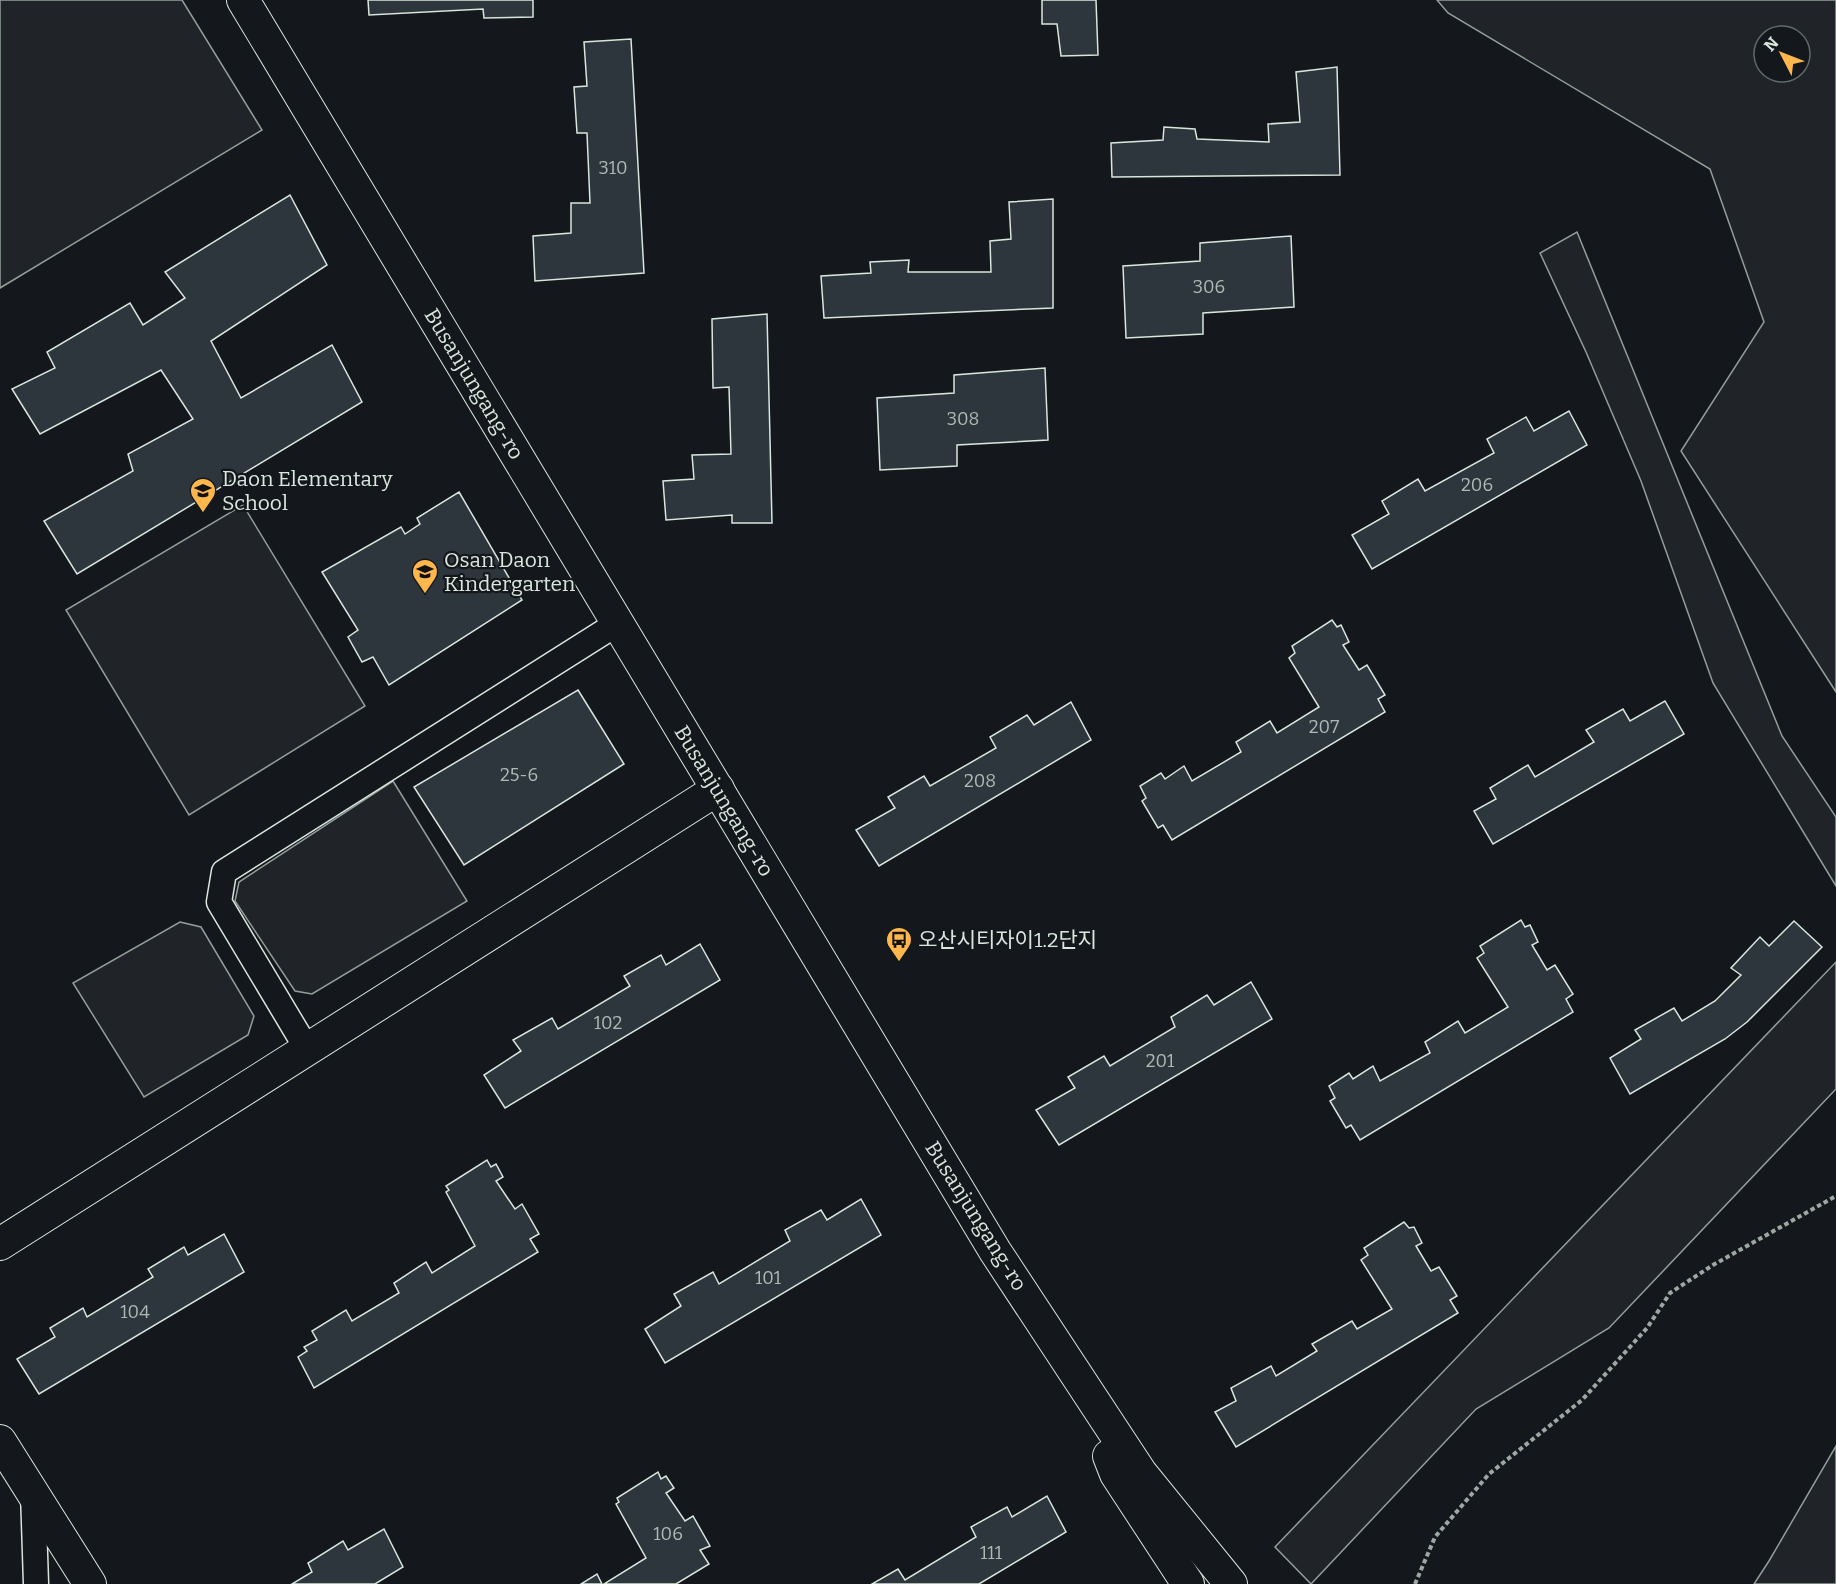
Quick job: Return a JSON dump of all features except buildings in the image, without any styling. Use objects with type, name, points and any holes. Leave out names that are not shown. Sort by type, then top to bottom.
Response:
[{"type":"street","name":"Busanjungang-ro","points":[[243,0],[995,1251],[1141,1473],[1231,1584]]},
{"type":"street","points":[[307,1049],[219,902],[224,872],[618,623]]},
{"type":"street","points":[[0,1244],[718,789]]},
{"type":"street","points":[[1078,1377],[1116,1474],[1188,1584]]},
{"type":"street","points":[[0,1441],[90,1584]]},
{"type":"street","points":[[33,1492],[36,1584]]},
{"type":"path","points":[[1415,1584],[1435,1537],[1489,1474],[1582,1400],[1647,1328],[1670,1293],[1713,1265],[1836,1196]]},
{"type":"shaded area","points":[[0,0],[182,0],[262,130],[0,288]]},
{"type":"shaded area","points":[[1437,0],[1836,0],[1836,692],[1681,451],[1764,322],[1710,169],[1448,13]]},
{"type":"shaded area","points":[[1577,232],[1782,736],[1836,817],[1836,886],[1713,683],[1641,481],[1586,352],[1540,253]]},
{"type":"shaded area","points":[[243,505],[365,706],[189,815],[66,610]]},
{"type":"shaded area","points":[[393,781],[467,901],[312,994],[295,991],[235,901],[239,882]]},
{"type":"shaded area","points":[[180,922],[201,927],[254,1016],[248,1035],[144,1097],[73,983]]},
{"type":"shaded area","points":[[1836,962],[1836,1089],[1609,1328],[1476,1409],[1311,1584],[1275,1547]]},
{"type":"shaded area","points":[[1836,1446],[1836,1584],[1754,1584],[1769,1561]]},
{"type":"place","name":"Daon Elementary School","points":[[203,514]]},
{"type":"place","name":"Osan Daon Kindergarten","points":[[425,595]]},
{"type":"place","name":"오산시티자이1.2단지","points":[[899,963]]}]
